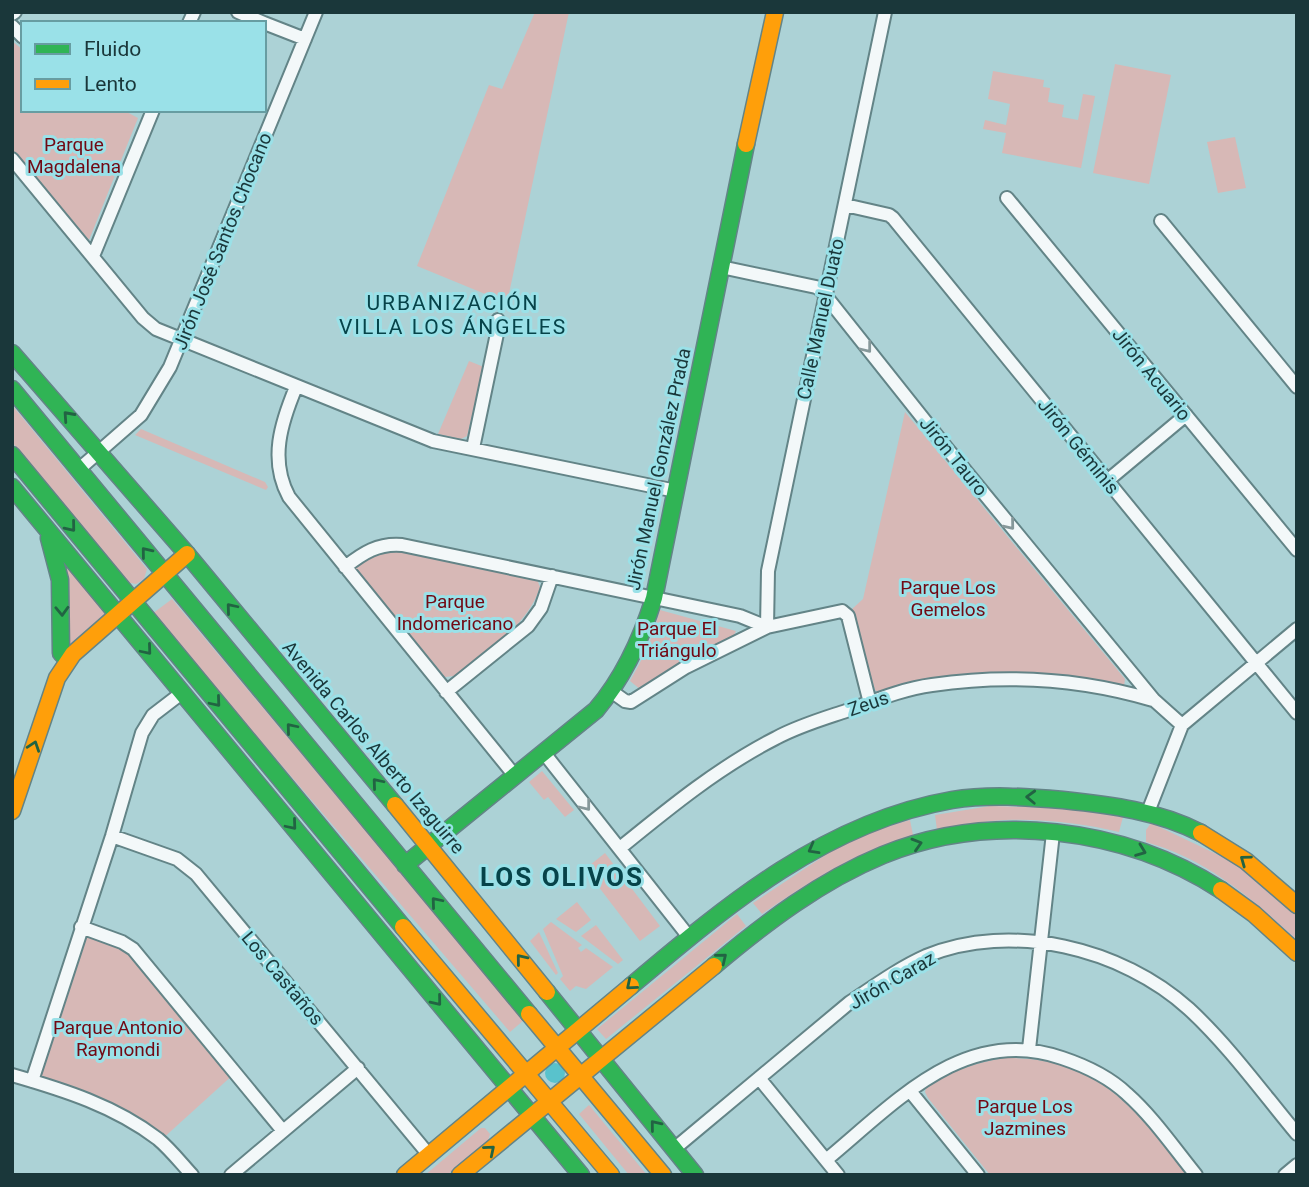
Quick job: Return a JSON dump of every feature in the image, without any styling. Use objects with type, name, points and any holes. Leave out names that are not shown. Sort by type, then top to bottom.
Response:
[{"type":"main road","name":"Jirón Manuel González Prada","points":[[405,865],[587,718],[611,691],[637,649],[654,598],[775,12]]},
{"type":"main road","name":"Avenida Carlos Alberto Izaguirre","points":[[15,357],[100,451],[429,845],[695,1175]]},
{"type":"main road","points":[[12,389],[663,1175]]},
{"type":"main road","points":[[12,455],[611,1175]]},
{"type":"main road","points":[[12,487],[581,1175]]},
{"type":"main road","points":[[29,507],[44,494]]},
{"type":"main road","points":[[41,522],[53,549],[59,576],[63,613],[61,653],[65,657],[70,656]]},
{"type":"main road","points":[[12,811],[19,770],[57,678],[70,656],[187,554]]},
{"type":"main road","points":[[405,1175],[689,937],[762,880],[846,832],[901,811],[946,800],[1004,796],[1060,797],[1148,812],[1190,828],[1221,844],[1251,864],[1297,905]]},
{"type":"main road","points":[[460,1175],[755,932],[798,901],[844,873],[885,855],[943,838],[981,831],[1053,833],[1116,843],[1182,867],[1221,889],[1255,913],[1297,953]]},
{"type":"street","points":[[238,12],[259,21]]},
{"type":"street","name":"Jirón José Santos Chocano","points":[[78,470],[133,424],[151,401],[170,367],[316,12]]},
{"type":"street","name":"Calle Manuel Duato","points":[[767,627],[768,571],[885,12]]},
{"type":"street","points":[[266,24],[305,39]]},
{"type":"street","points":[[93,256],[149,112]]},
{"type":"street","points":[[12,159],[147,322],[181,340],[433,441],[676,491]]},
{"type":"street","name":"Jirón Acuario","points":[[1007,198],[1297,550]]},
{"type":"street","name":"Jirón Géminis","points":[[845,205],[893,218],[1297,713]]},
{"type":"street","points":[[1161,221],[1297,387]]},
{"type":"street","name":"Jirón Tauro","points":[[721,267],[816,287],[825,295],[953,456],[1154,700],[1182,725]]},
{"type":"street","points":[[473,448],[498,320]]},
{"type":"street","points":[[296,387],[279,433],[280,475],[289,497],[515,776]]},
{"type":"street","points":[[1107,481],[1186,415]]},
{"type":"street","points":[[345,567],[369,550],[393,544],[740,616],[767,627]]},
{"type":"street","points":[[446,692],[528,626],[541,608],[552,576]]},
{"type":"street","points":[[611,691],[625,701],[638,700],[686,667],[767,627],[842,611],[848,616],[870,703]]},
{"type":"street","points":[[1148,812],[1182,725],[1297,629]]},
{"type":"street","name":"Zeus","points":[[620,848],[708,779],[750,752],[796,728],[876,699],[931,685],[1002,679],[1065,682],[1115,689],[1154,700]]},
{"type":"street","points":[[32,1081],[145,728],[153,715],[183,692]]},
{"type":"street","points":[[544,752],[689,937]]},
{"type":"street","points":[[1029,1049],[1053,833]]},
{"type":"street","name":"Los Castaños","points":[[112,836],[177,859],[196,873],[429,1155]]},
{"type":"street","points":[[81,927],[122,942],[133,949],[283,1130]]},
{"type":"street","name":"Jirón Caraz","points":[[674,1149],[849,1003],[924,957],[966,944],[990,942],[1042,944],[1078,950],[1138,975],[1177,999],[1220,1042],[1297,1134]]},
{"type":"street","points":[[826,1160],[910,1091],[939,1071],[971,1056],[1000,1050],[1029,1049],[1081,1065],[1116,1084],[1146,1113],[1196,1175]]},
{"type":"street","points":[[231,1175],[358,1068]]},
{"type":"street","points":[[12,1075],[92,1101],[125,1118],[160,1141],[192,1175]]},
{"type":"street","points":[[759,1078],[838,1175]]},
{"type":"street","points":[[910,1091],[978,1175]]},
{"type":"street","points":[[1285,1175],[1297,1166]]},
{"type":"green space","points":[[535,12],[569,12],[507,303],[417,266],[489,85],[502,89]]},
{"type":"green space","name":"Parque Magdalena","points":[[12,41],[21,48],[21,112],[127,112],[138,118],[89,240],[12,150]]},
{"type":"green space","points":[[1115,64],[1171,75],[1149,184],[1093,173]]},
{"type":"green space","points":[[993,71],[1044,80],[1043,87],[1050,88],[1048,102],[1064,105],[1062,117],[1078,120],[1083,94],[1095,96],[1081,168],[1002,153],[1006,133],[983,129],[985,120],[1006,125],[1010,104],[988,99]]},
{"type":"green space","points":[[1235,137],[1246,188],[1218,193],[1207,142]]},
{"type":"green space","points":[[469,361],[484,367],[467,436],[461,439],[438,434]]},
{"type":"green space","points":[[12,405],[147,569],[144,579],[136,584],[126,582],[12,442]]},
{"type":"green space","name":"Parque Los Gemelos","points":[[905,412],[1125,679],[1124,687],[1052,677],[880,694],[875,690],[852,609],[863,599]]},
{"type":"green space","points":[[141,429],[265,482],[268,487],[266,490],[135,435]]},
{"type":"green space","points":[[60,550],[106,611],[105,617],[67,649]]},
{"type":"green space","name":"Parque Indomericano","points":[[407,551],[537,579],[540,587],[526,615],[516,626],[454,676],[445,677],[356,569],[357,564],[375,553]]},
{"type":"green space","points":[[172,599],[524,1020],[510,1032],[152,614]]},
{"type":"green space","name":"Parque El Triángulo","points":[[660,610],[736,631],[734,635],[641,690],[630,681],[648,648]]},
{"type":"green space","points":[[542,771],[574,810],[565,817],[548,797],[544,800],[529,782]]},
{"type":"green space","points":[[990,806],[1064,808],[1123,817],[1119,832],[1040,820],[992,821],[937,830],[935,815]]},
{"type":"green space","points":[[910,820],[913,835],[871,850],[834,868],[762,914],[753,903],[833,850],[876,830]]},
{"type":"green space","points":[[1151,823],[1231,861],[1279,897],[1297,915],[1297,940],[1245,895],[1209,870],[1146,842],[1146,830]]},
{"type":"green space","points":[[605,853],[660,926],[640,941],[585,869]]},
{"type":"green space","points":[[577,902],[591,920],[576,932],[556,919]]},
{"type":"green space","points":[[737,914],[746,926],[606,1039],[597,1029]]},
{"type":"green space","points":[[551,922],[582,945],[578,948],[581,952],[586,948],[613,967],[586,989],[576,986],[570,991],[560,979],[563,976],[543,929]]},
{"type":"green space","points":[[596,925],[623,960],[618,964],[581,936]]},
{"type":"green space","name":"Parque Antonio Raymondi","points":[[81,927],[122,942],[235,1073],[160,1141],[125,1118],[32,1081]]},
{"type":"green space","points":[[539,932],[558,973],[556,975],[530,941]]},
{"type":"green space","name":"Parque Los Jazmines","points":[[1004,1058],[1037,1060],[1065,1066],[1090,1077],[1131,1108],[1189,1175],[990,1175],[925,1092],[927,1085],[945,1076],[973,1065]]},
{"type":"green space","points":[[589,1105],[647,1175],[629,1175],[579,1114]]},
{"type":"green space","points":[[481,1128],[485,1128],[490,1134],[488,1141],[447,1175],[425,1175]]},
{"type":"water","points":[[555,1063],[562,1066],[565,1073],[562,1080],[555,1083],[548,1080],[545,1073],[548,1066]]},
{"type":"traffic: fast","points":[[405,865],[596,710],[631,657],[654,598],[746,144]]},
{"type":"traffic: fast","points":[[12,353],[187,554],[395,805]]},
{"type":"traffic: fast","points":[[12,356],[19,361]]},
{"type":"traffic: fast","points":[[12,389],[529,1014]]},
{"type":"traffic: fast","points":[[12,455],[403,927]]},
{"type":"traffic: fast","points":[[12,487],[581,1175]]},
{"type":"traffic: fast","points":[[49,538],[60,580],[61,653],[65,657],[70,656]]},
{"type":"traffic: fast","points":[[631,986],[703,926],[779,871],[862,827],[906,811],[966,798],[1049,799],[1134,810],[1168,819],[1201,833]]},
{"type":"traffic: fast","points":[[714,966],[773,919],[837,877],[883,855],[925,841],[968,833],[1012,830],[1056,832],[1100,840],[1142,852],[1183,869],[1221,890]]},
{"type":"traffic: fast","points":[[547,992],[695,1175]]},
{"type":"traffic: slow","points":[[746,144],[775,12]]},
{"type":"traffic: slow","points":[[12,811],[57,678],[73,654],[187,554]]},
{"type":"traffic: slow","points":[[395,805],[547,992]]},
{"type":"traffic: slow","points":[[1201,833],[1246,861],[1297,905]]},
{"type":"traffic: slow","points":[[1221,890],[1254,914],[1297,953]]},
{"type":"traffic: slow","points":[[403,927],[611,1175]]},
{"type":"traffic: slow","points":[[460,1175],[714,966]]},
{"type":"traffic: slow","points":[[405,1175],[631,986]]},
{"type":"traffic: slow","points":[[529,1014],[663,1175]]},
{"type":"district","name":"URBANIZACIÓN VILLA LOS ÁNGELES","points":[[453,315]]},
{"type":"district","name":"LOS OLIVOS","points":[[562,877]]}]
